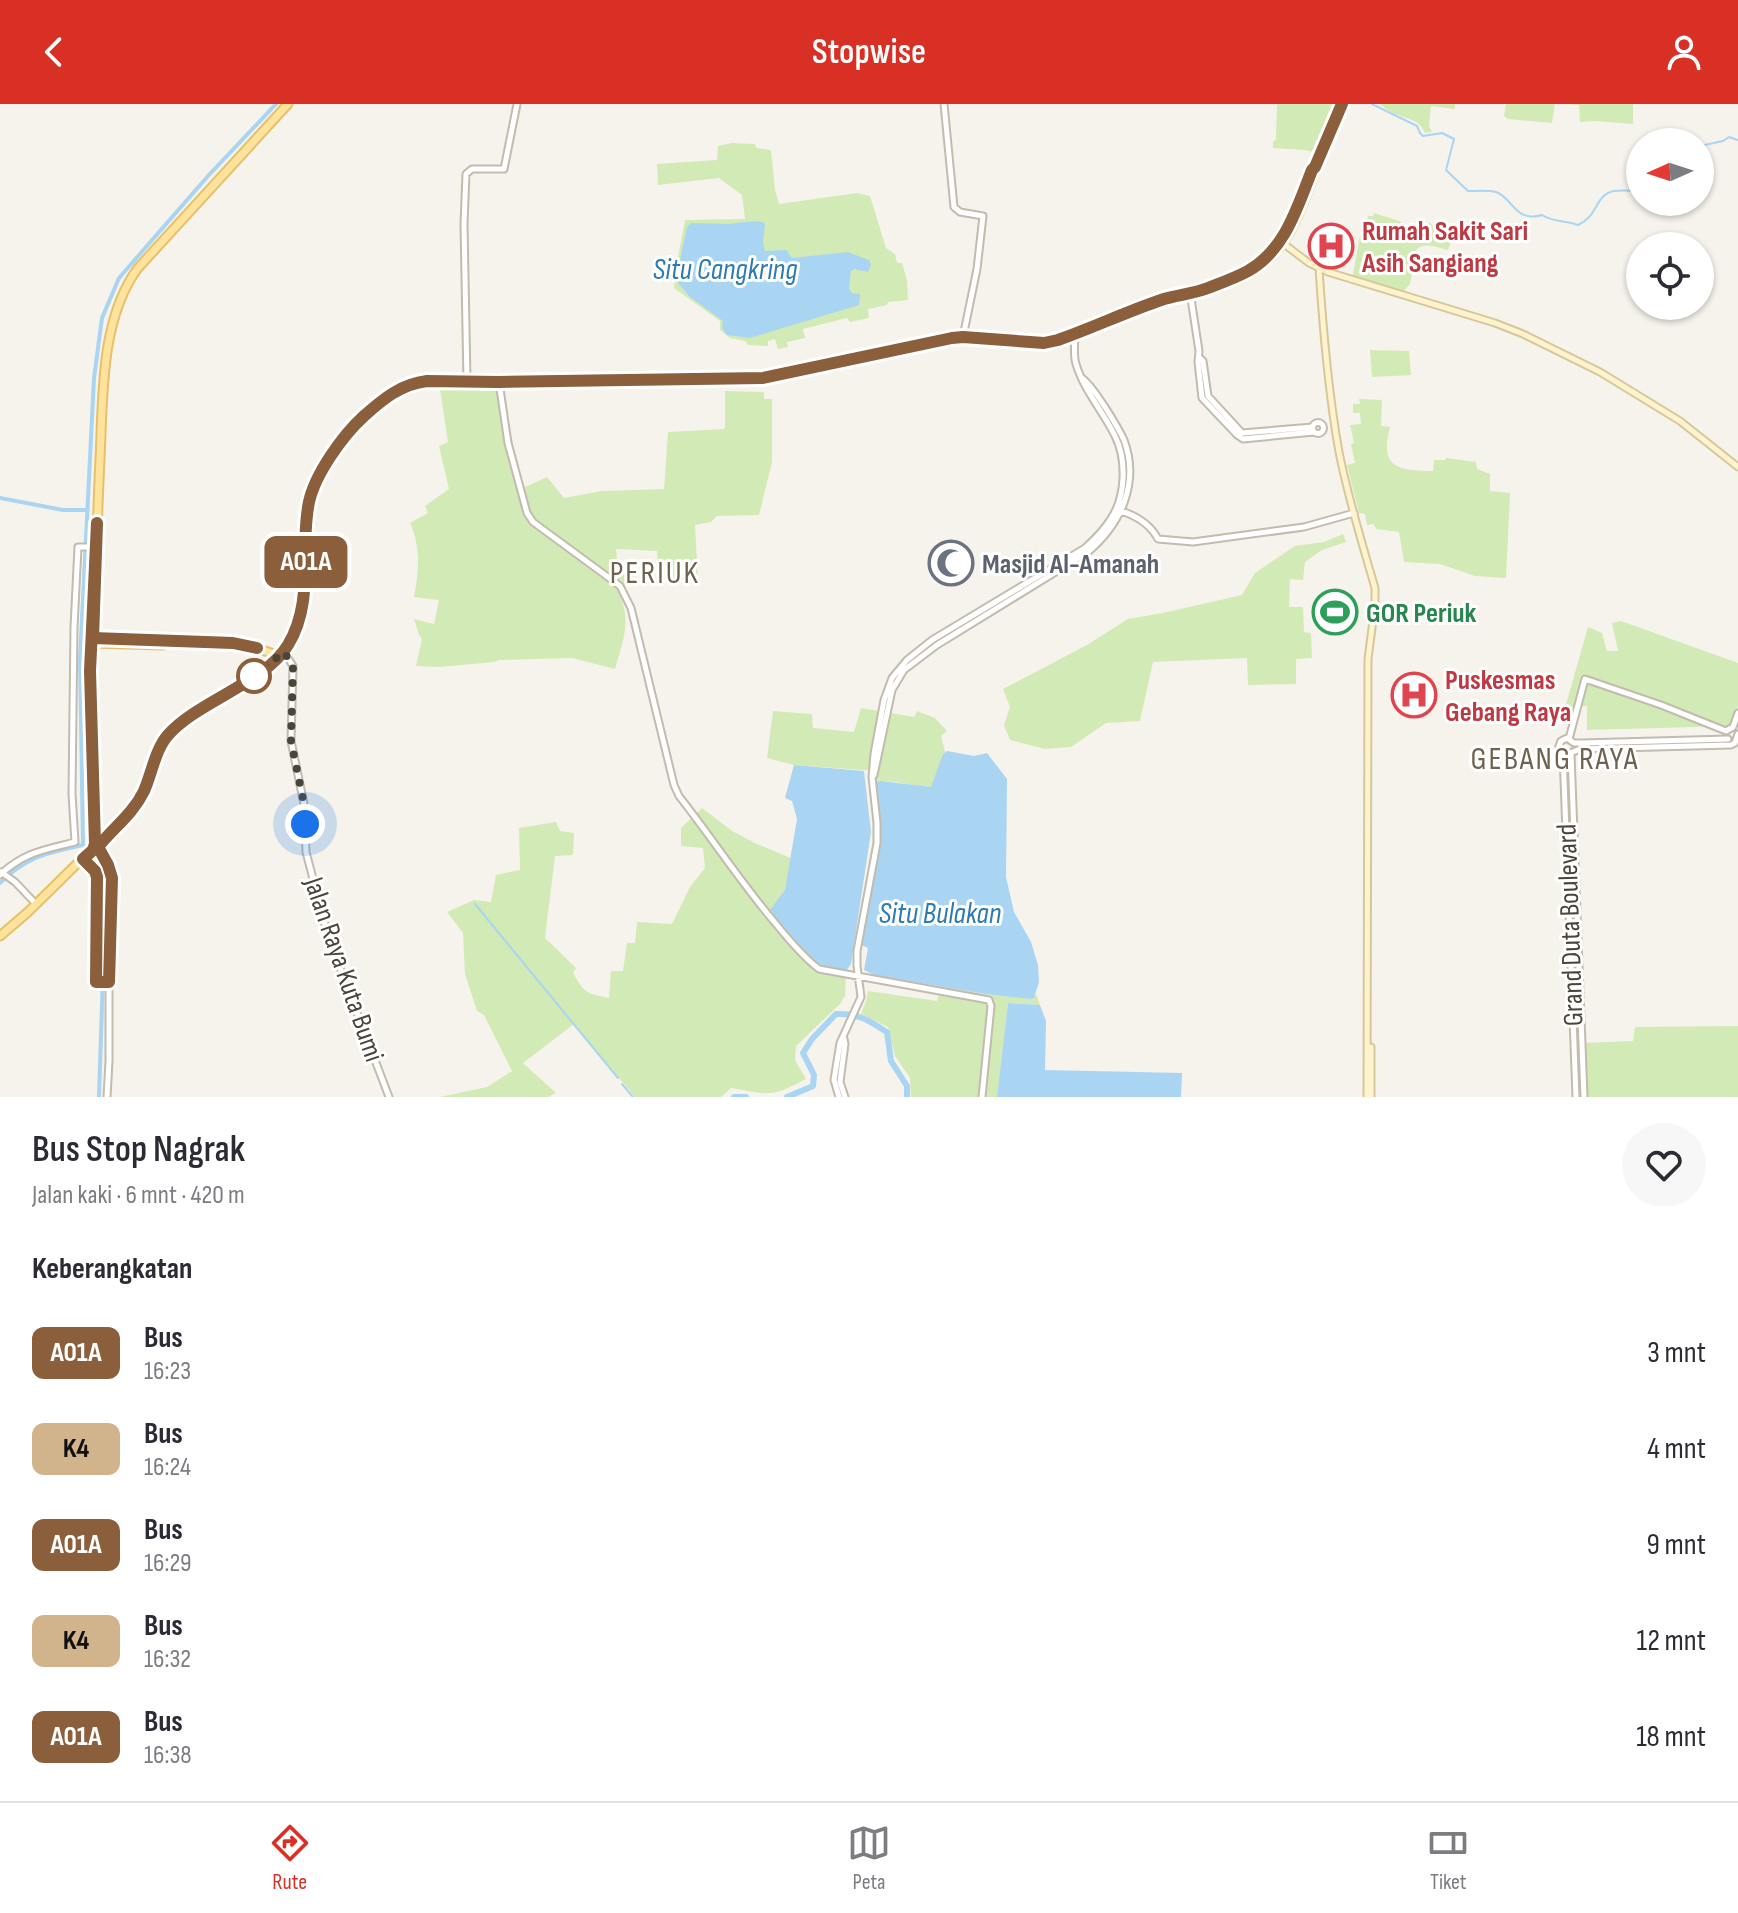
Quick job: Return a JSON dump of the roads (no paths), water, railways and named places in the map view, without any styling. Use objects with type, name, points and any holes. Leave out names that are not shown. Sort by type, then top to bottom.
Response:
[{"type":"main road","points":[[102,982],[112,878],[95,844],[97,523],[108,346],[116,311],[138,268],[288,104]]},
{"type":"main road","points":[[0,936],[124,820],[143,793],[165,738],[190,717],[280,656],[292,639],[302,610],[309,500],[334,452],[360,420],[383,399],[402,388],[427,381],[763,378],[963,337],[1044,343],[1157,301],[1210,288],[1250,270],[1271,256],[1284,244],[1312,170],[1342,104]]},
{"type":"main road","points":[[1271,256],[1294,222]]},
{"type":"main road","points":[[1284,244],[1319,269],[1523,334],[1600,372],[1680,421],[1738,467]]},
{"type":"main road","points":[[1319,269],[1324,343],[1336,426],[1347,485],[1375,588],[1368,659],[1369,1097]]},
{"type":"main road","points":[[96,641],[94,547],[97,523]]},
{"type":"main road","points":[[96,641],[237,646],[257,648],[280,656]]},
{"type":"main road","points":[[84,858],[97,877],[102,982]]},
{"type":"street","points":[[467,381],[466,174],[472,169],[504,169],[517,104]]},
{"type":"street","points":[[944,104],[954,207],[960,212],[983,216],[977,269],[963,337]]},
{"type":"street","points":[[1190,292],[1200,358],[1202,398],[1239,437],[1247,440],[1313,430],[1321,433],[1324,427],[1336,426]]},
{"type":"street","points":[[839,1097],[834,1080],[840,1043],[861,1001],[857,951],[877,843],[872,779],[874,754],[894,679],[907,660],[932,640],[1085,548],[1119,510],[1123,481],[1121,454],[1116,438],[1083,386],[1075,359],[1075,333]]},
{"type":"street","points":[[499,382],[508,443],[527,513],[533,522],[620,586],[631,608],[677,794],[778,927],[819,969],[989,1000],[991,1006],[982,1097]]},
{"type":"street","points":[[1119,510],[1146,524],[1158,539],[1193,542],[1309,527],[1354,513]]},
{"type":"street","points":[[36,904],[2,873],[27,855],[75,842],[72,794],[78,547],[94,547]]},
{"type":"street","name":"Jalan Raya Kuta Bumi","points":[[280,656],[293,666],[291,741],[304,804],[306,852],[328,936],[389,1097]]},
{"type":"street","name":"Grand Duta Boulevard","points":[[1576,1097],[1570,748],[1585,679],[1726,731]]},
{"type":"street","points":[[1727,742],[1726,731],[1733,727],[1738,713]]},
{"type":"street","points":[[1570,748],[1735,743],[1738,734]]},
{"type":"street","name":"Grand Duta Boulevard","points":[[1572,906],[1584,1097]]},
{"type":"street","points":[[102,982],[109,1061],[107,1097]]},
{"type":"street","points":[[843,1038],[845,1044],[840,1082],[845,1097]]},
{"type":"water","name":"Situ Cangkring","points":[[755,221],[765,224],[765,251],[786,250],[792,258],[848,252],[869,260],[871,265],[868,272],[851,271],[849,289],[852,293],[860,294],[859,305],[750,338],[727,335],[722,328],[723,321],[690,297],[678,283],[687,227],[691,223]]},
{"type":"water","name":"Situ Bulakan","points":[[947,751],[974,756],[987,753],[1007,779],[1006,877],[1014,912],[1031,942],[1038,965],[1039,982],[1034,998],[985,994],[874,975],[864,970],[868,948],[861,945],[881,832],[874,783],[881,781],[931,787],[943,754]]},
{"type":"water","points":[[794,765],[864,771],[871,832],[851,964],[846,971],[824,966],[809,957],[770,910],[785,890],[797,819],[792,801],[785,798]]},
{"type":"water","points":[[1008,1003],[1040,1005],[1046,1021],[1045,1070],[1182,1073],[1181,1097],[997,1097]]},
{"type":"waterway","points":[[83,845],[80,659],[94,378],[102,318],[119,278],[276,104]]},
{"type":"waterway","points":[[1372,104],[1417,126],[1423,136],[1442,133],[1454,139],[1446,170],[1468,191],[1496,192],[1526,216],[1542,215],[1578,225],[1590,216],[1608,193],[1626,191]]},
{"type":"waterway","points":[[1714,143],[1729,137],[1738,140]]},
{"type":"waterway","points":[[0,498],[63,510],[88,510]]},
{"type":"waterway","points":[[1652,744],[1727,742]]},
{"type":"waterway","points":[[1587,745],[1645,745]]},
{"type":"waterway","points":[[1567,759],[1575,1017]]},
{"type":"waterway","points":[[83,845],[100,868],[106,883],[99,1097]]},
{"type":"waterway","points":[[0,883],[19,867],[38,857],[83,845]]},
{"type":"waterway","points":[[475,904],[618,1078]]},
{"type":"waterway","points":[[787,1097],[813,1086],[814,1075],[803,1053],[836,1014],[857,1016],[887,1032],[891,1061],[907,1086],[907,1097]]},
{"type":"waterway","points":[[1576,1032],[1579,1097]]},
{"type":"waterway","points":[[622,1084],[633,1097]]},
{"type":"waterway","points":[[734,1097],[746,1097]]},
{"type":"place","name":"Rumah Sakit Sari Asih Sangiang","points":[[1331,246]]},
{"type":"place","name":"Masjid Al-Amanah","points":[[951,563]]},
{"type":"place","name":"GOR Periuk","points":[[1335,612]]},
{"type":"place","name":"Puskesmas Gebang Raya","points":[[1414,695]]},
{"type":"district","name":"PERIUK","points":[[655,572]]},
{"type":"district","name":"GEBANG RAYA","points":[[1555,758]]}]
